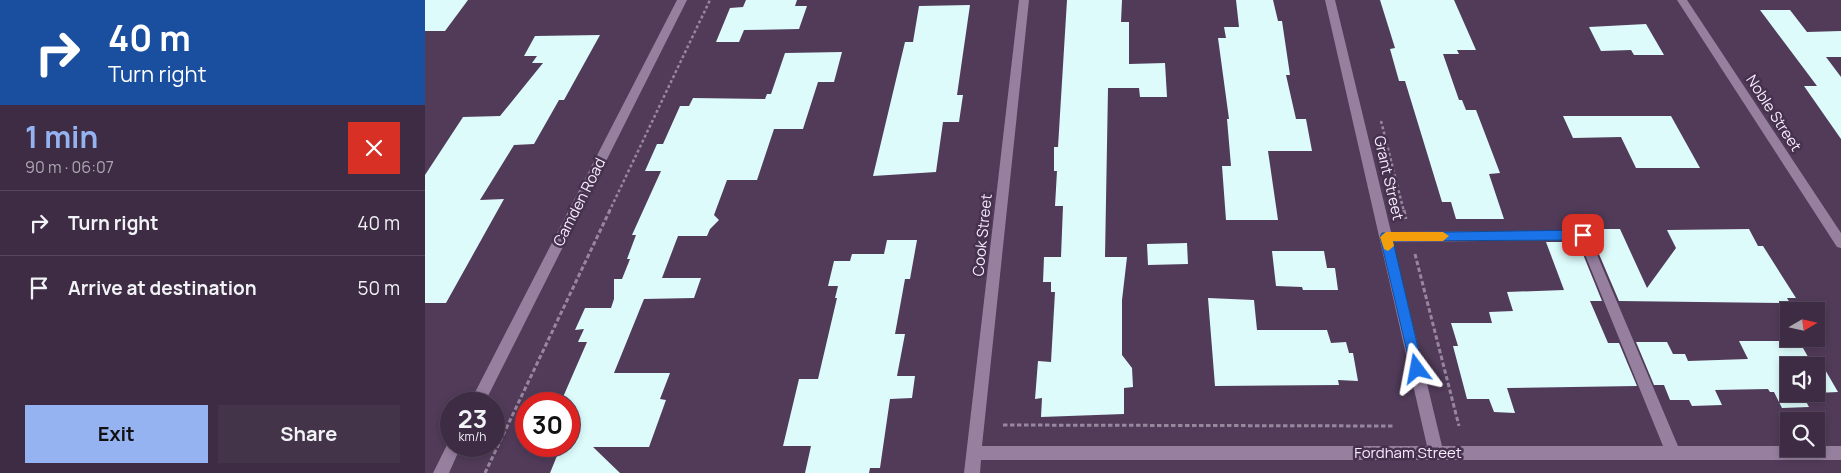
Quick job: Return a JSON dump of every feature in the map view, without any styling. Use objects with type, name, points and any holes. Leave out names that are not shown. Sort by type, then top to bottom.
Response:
[{"type":"street","name":"Camden Road","points":[[482,392],[682,0]]},
{"type":"street","name":"Cook Street","points":[[972,473],[1024,0]]},
{"type":"street","name":"Grant Street","points":[[1331,0],[1436,452]]},
{"type":"street","name":"Noble Street","points":[[1683,0],[1841,243]]},
{"type":"street","points":[[1386,237],[1583,235],[1673,452]]},
{"type":"street","name":"Fordham Street","points":[[975,452],[1841,452]]},
{"type":"street","points":[[441,473],[449,457]]},
{"type":"path","points":[[485,473],[710,0]]},
{"type":"path","points":[[1379,114],[1459,426]]},
{"type":"path","points":[[1003,425],[1393,426]]},
{"type":"building","points":[[425,0],[468,0],[445,31],[425,31]]},
{"type":"building","points":[[746,0],[797,0],[795,6],[807,6],[799,29],[744,30],[739,42],[716,42],[730,8],[743,7]]},
{"type":"building","points":[[1067,0],[1122,0],[1121,22],[1129,22],[1129,64],[1165,63],[1167,97],[1140,97],[1139,88],[1108,88],[1105,257],[1127,257],[1122,300],[1122,355],[1132,368],[1133,387],[1124,388],[1124,414],[1041,417],[1042,398],[1035,399],[1038,361],[1051,362],[1055,292],[1051,292],[1051,282],[1043,282],[1044,257],[1061,257],[1063,206],[1055,206],[1057,171],[1054,171],[1054,147],[1058,147]]},
{"type":"building","points":[[1236,0],[1273,0],[1278,21],[1282,21],[1290,75],[1286,75],[1296,119],[1306,119],[1312,151],[1268,151],[1278,220],[1226,220],[1222,166],[1231,166],[1227,119],[1229,119],[1218,38],[1226,38],[1224,27],[1239,27]]},
{"type":"building","points":[[1380,0],[1454,0],[1476,50],[1457,50],[1459,54],[1443,54],[1459,100],[1462,100],[1466,110],[1476,110],[1500,173],[1489,174],[1504,219],[1456,219],[1451,202],[1442,202],[1405,81],[1399,81],[1390,49],[1395,48]]},
{"type":"building","points":[[970,5],[957,95],[963,95],[959,122],[943,122],[936,172],[873,176],[905,42],[913,42],[919,6]]},
{"type":"building","points":[[1760,10],[1790,10],[1807,32],[1841,31],[1841,57],[1826,57],[1841,77],[1841,139],[1804,86],[1817,86]]},
{"type":"building","points":[[1646,24],[1664,55],[1634,55],[1631,50],[1601,51],[1589,27]]},
{"type":"building","points":[[600,35],[564,100],[559,100],[534,144],[514,145],[480,200],[504,199],[446,303],[425,303],[425,175],[463,117],[500,116],[543,63],[532,63],[537,56],[524,56],[535,36]]},
{"type":"building","points":[[842,52],[834,82],[818,82],[803,129],[774,129],[757,180],[727,180],[714,215],[719,220],[710,229],[707,236],[678,236],[662,278],[701,278],[694,298],[644,299],[614,373],[670,373],[660,399],[666,400],[649,447],[593,447],[620,473],[550,473],[557,457],[580,457],[580,392],[565,392],[587,342],[578,342],[584,329],[575,330],[585,308],[611,308],[614,299],[614,279],[622,279],[630,259],[627,259],[636,235],[632,235],[661,171],[645,171],[657,144],[663,144],[680,106],[689,106],[693,98],[765,99],[767,94],[771,94],[785,53]]},
{"type":"building","points":[[1563,116],[1671,116],[1700,168],[1636,168],[1621,137],[1573,138]]},
{"type":"building","points":[[1594,229],[1620,229],[1647,288],[1676,248],[1667,230],[1749,229],[1758,246],[1763,246],[1796,298],[1787,298],[1789,302],[1780,303],[1619,301],[1593,240],[1598,240]]},
{"type":"building","points":[[887,240],[917,240],[910,279],[905,279],[895,334],[905,334],[897,376],[915,376],[912,398],[890,399],[880,468],[870,468],[869,473],[805,473],[811,446],[783,446],[799,379],[818,379],[837,298],[835,298],[838,286],[828,286],[834,261],[850,261],[852,254],[884,254]]},
{"type":"building","points":[[1546,242],[1578,242],[1602,301],[1590,301],[1608,343],[1619,343],[1637,386],[1507,388],[1515,413],[1494,412],[1489,399],[1467,399],[1453,346],[1458,346],[1451,323],[1492,323],[1489,312],[1513,311],[1507,292],[1564,290]]},
{"type":"building","points":[[1187,243],[1188,264],[1148,265],[1147,244]]},
{"type":"building","points":[[1272,251],[1324,251],[1327,268],[1335,268],[1338,290],[1303,290],[1302,287],[1276,286]]},
{"type":"building","points":[[1208,298],[1254,300],[1257,330],[1327,330],[1331,343],[1346,342],[1349,353],[1353,353],[1358,381],[1338,380],[1339,385],[1215,386]]},
{"type":"building","points":[[1739,341],[1780,341],[1780,348],[1803,348],[1808,357],[1780,357],[1780,402],[1806,402],[1809,407],[1782,408],[1774,392],[1770,392],[1768,389],[1715,390],[1722,405],[1692,406],[1689,400],[1670,400],[1664,385],[1654,385],[1636,342],[1667,342],[1673,354],[1685,354],[1688,361],[1748,359]]},
{"type":"building","points":[[1825,370],[1838,392],[1825,393]]},
{"type":"slow traffic","points":[[1388,246],[1386,237],[1443,236]]},
{"type":"route","points":[[1417,369],[1386,237],[1583,235]]}]
